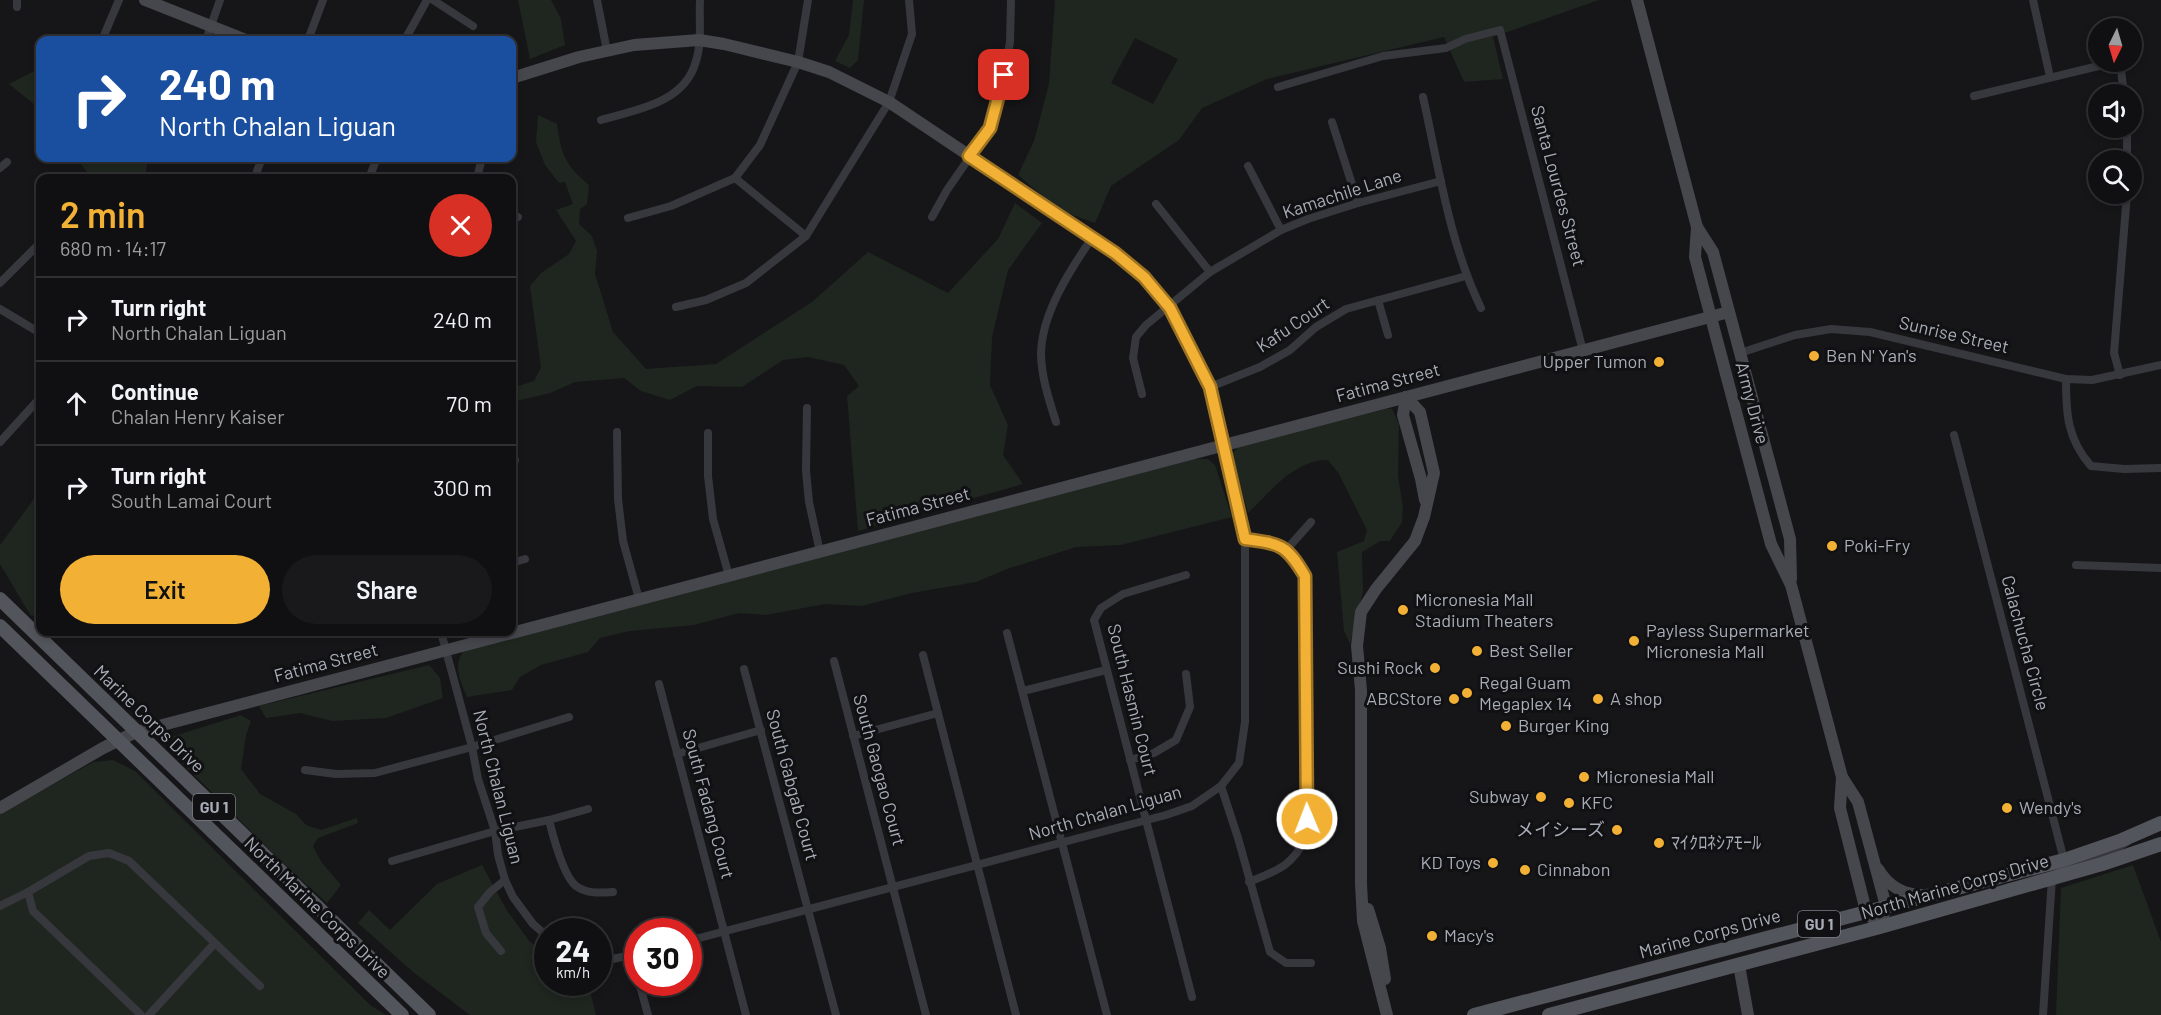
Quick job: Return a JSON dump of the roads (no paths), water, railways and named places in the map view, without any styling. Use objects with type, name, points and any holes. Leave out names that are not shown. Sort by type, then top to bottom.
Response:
[{"type":"main road","points":[[146,0],[236,36]]},
{"type":"main road","name":"Army Drive","points":[[1637,0],[1697,227],[1713,252],[1790,539],[1791,585]]},
{"type":"main road","points":[[516,77],[545,67],[634,45],[699,40],[798,62],[829,72],[889,102],[1115,253],[1144,277],[1170,308],[1210,387],[1225,445]]},
{"type":"main road","name":"Army Drive","points":[[1697,227],[1695,257],[1771,544],[1791,585],[1842,777],[1858,802],[1886,906]]},
{"type":"main road","name":"Fatima Street","points":[[516,632],[1729,312]]},
{"type":"main road","points":[[1387,1015],[1372,962],[1364,921],[1361,884],[1361,690],[1358,627],[1361,612],[1368,601],[1415,541],[1434,473],[1420,412],[1406,397]]},
{"type":"main road","name":"Marine Corps Drive","points":[[0,599],[36,634]]},
{"type":"main road","name":"North Marine Corps Drive","points":[[0,626],[402,1015]]},
{"type":"main road","name":"Marine Corps Drive","points":[[38,636],[429,1015]]},
{"type":"main road","name":"Fatima Street","points":[[0,808],[136,732],[499,636]]},
{"type":"main road","name":"Army Drive","points":[[1842,777],[1840,808],[1866,911],[1880,927]]},
{"type":"main road","name":"Marine Corps Drive","points":[[1474,1015],[2064,860],[2096,850],[2161,823]]},
{"type":"main road","name":"North Marine Corps Drive","points":[[1549,1015],[1880,927],[2161,844]]},
{"type":"main road","points":[[1873,856],[1883,877],[1895,888],[1915,895],[1927,895]]},
{"type":"main road","points":[[1361,884],[1380,948],[1382,969],[1396,1015]]},
{"type":"main road","points":[[1880,927],[1886,906]]},
{"type":"main road","points":[[1739,964],[1749,1015]]},
{"type":"street","points":[[104,36],[119,0]]},
{"type":"street","points":[[208,36],[220,0]]},
{"type":"street","points":[[310,36],[323,0]]},
{"type":"street","points":[[407,36],[427,0]]},
{"type":"street","points":[[433,0],[473,26]]},
{"type":"street","points":[[597,0],[607,51]]},
{"type":"street","points":[[601,120],[663,101],[686,83],[696,63],[700,0]]},
{"type":"street","points":[[628,218],[671,206],[735,178],[760,145],[798,62],[807,0]]},
{"type":"street","points":[[676,306],[705,300],[746,283],[806,236],[889,102],[912,34],[909,0]]},
{"type":"street","points":[[932,217],[946,190],[990,128],[1001,91],[1010,42],[1011,0]]},
{"type":"street","points":[[2034,0],[2050,77]]},
{"type":"street","name":"Santa Lourdes Street","points":[[1278,87],[1383,56],[1446,48],[1456,42],[1500,30],[1583,351]]},
{"type":"street","points":[[1974,96],[2088,68]]},
{"type":"street","points":[[1423,97],[1441,181],[1466,276],[1481,308]]},
{"type":"street","points":[[1332,122],[1358,203]]},
{"type":"street","points":[[0,168],[7,162]]},
{"type":"street","points":[[257,171],[260,162]]},
{"type":"street","points":[[1248,166],[1281,230]]},
{"type":"street","points":[[735,178],[806,236]]},
{"type":"street","name":"Kamachile Lane","points":[[1142,394],[1133,358],[1136,337],[1146,325],[1170,308],[1210,272],[1281,230],[1308,219],[1441,181]]},
{"type":"street","points":[[1156,204],[1210,272]]},
{"type":"street","points":[[2120,375],[2114,353],[2126,204]]},
{"type":"street","points":[[1056,422],[1046,386],[1041,353],[1046,325],[1071,268],[1092,238]]},
{"type":"street","points":[[0,283],[36,247]]},
{"type":"street","name":"Kafu Court","points":[[1210,387],[1260,367],[1280,356],[1316,327],[1346,309],[1466,276]]},
{"type":"street","points":[[1378,300],[1388,335]]},
{"type":"street","points":[[0,309],[36,331]]},
{"type":"street","name":"Sunrise Street","points":[[1740,353],[1795,335],[1832,329],[1870,332],[2066,379],[2092,380],[2161,365]]},
{"type":"street","points":[[2066,379],[2066,417],[2081,455],[2091,466],[2124,469],[2161,468]]},
{"type":"street","points":[[0,442],[36,402]]},
{"type":"street","points":[[807,408],[806,471],[809,502],[820,552]]},
{"type":"street","points":[[617,432],[618,499],[623,541],[639,599]]},
{"type":"street","points":[[708,433],[708,476],[713,519],[729,576]]},
{"type":"street","name":"Calachucha Circle","points":[[1954,435],[2064,860]]},
{"type":"street","name":"North Chalan Liguan","points":[[702,937],[1146,820],[1192,806],[1221,786],[1239,763],[1245,722],[1245,539],[1225,445]]},
{"type":"street","points":[[1287,549],[1311,522]]},
{"type":"street","points":[[1245,539],[1274,543],[1287,549],[1305,576],[1307,836],[1298,854],[1283,867],[1249,882]]},
{"type":"street","points":[[516,562],[525,559]]},
{"type":"street","points":[[2076,565],[2161,568]]},
{"type":"street","name":"South Hasmin Court","points":[[1186,575],[1123,594],[1101,608],[1094,620],[1192,997]]},
{"type":"street","points":[[1007,633],[1107,1015]]},
{"type":"street","name":"North Chalan Liguan","points":[[442,636],[472,747],[478,779],[495,831],[504,880],[513,897],[534,925]]},
{"type":"street","points":[[922,655],[1016,1015]]},
{"type":"street","name":"South Gaogao Court","points":[[834,661],[926,1015]]},
{"type":"street","name":"South Gabgab Court","points":[[744,669],[836,1015]]},
{"type":"street","points":[[1023,691],[1106,670]]},
{"type":"street","points":[[1130,760],[1154,753],[1176,740],[1190,707],[1186,674]]},
{"type":"street","name":"South Fadang Court","points":[[659,684],[746,1015]]},
{"type":"street","points":[[853,736],[938,713]]},
{"type":"street","points":[[305,770],[336,774],[375,774],[569,717]]},
{"type":"street","points":[[677,754],[760,730]]},
{"type":"street","points":[[1221,786],[1238,837],[1270,952],[1286,963],[1311,963]]},
{"type":"street","points":[[392,861],[495,831],[588,809]]},
{"type":"street","points":[[549,820],[562,862],[575,885],[592,893],[613,892]]},
{"type":"street","points":[[2043,1015],[2052,878],[2061,870],[2118,849],[2145,831]]},
{"type":"street","points":[[0,906],[89,856],[109,853],[129,861],[260,986]]},
{"type":"street","points":[[501,951],[486,933],[478,907],[490,891],[504,880]]},
{"type":"street","points":[[28,892],[33,911],[141,1015]]},
{"type":"street","points":[[148,1015],[214,944]]},
{"type":"street","points":[[643,996],[648,1015]]},
{"type":"place","name":"Ben N' Yan's","points":[[1814,356]]},
{"type":"place","name":"Upper Tumon","points":[[1659,362]]},
{"type":"place","name":"Poki-Fry","points":[[1832,546]]},
{"type":"place","name":"Micronesia Mall Stadium Theaters","points":[[1403,610]]},
{"type":"place","name":"Payless Supermarket Micronesia Mall","points":[[1634,641]]},
{"type":"place","name":"Best Seller","points":[[1477,651]]},
{"type":"place","name":"Sushi Rock","points":[[1435,668]]},
{"type":"place","name":"Regal Guam Megaplex 14","points":[[1467,693]]},
{"type":"place","name":"ABCStore","points":[[1454,699]]},
{"type":"place","name":"A shop","points":[[1598,699]]},
{"type":"place","name":"Burger King","points":[[1506,726]]},
{"type":"place","name":"Micronesia Mall","points":[[1584,777]]},
{"type":"place","name":"Subway","points":[[1541,797]]},
{"type":"place","name":"KFC","points":[[1569,803]]},
{"type":"place","name":"Wendy's","points":[[2007,808]]},
{"type":"place","name":"メイシーズ","points":[[1617,830]]},
{"type":"place","name":"ﾏｲｸﾛﾈｼｱﾓｰﾙ","points":[[1659,843]]},
{"type":"place","name":"KD Toys","points":[[1493,863]]},
{"type":"place","name":"Cinnabon","points":[[1525,870]]},
{"type":"place","name":"Macy's","points":[[1432,936]]}]
